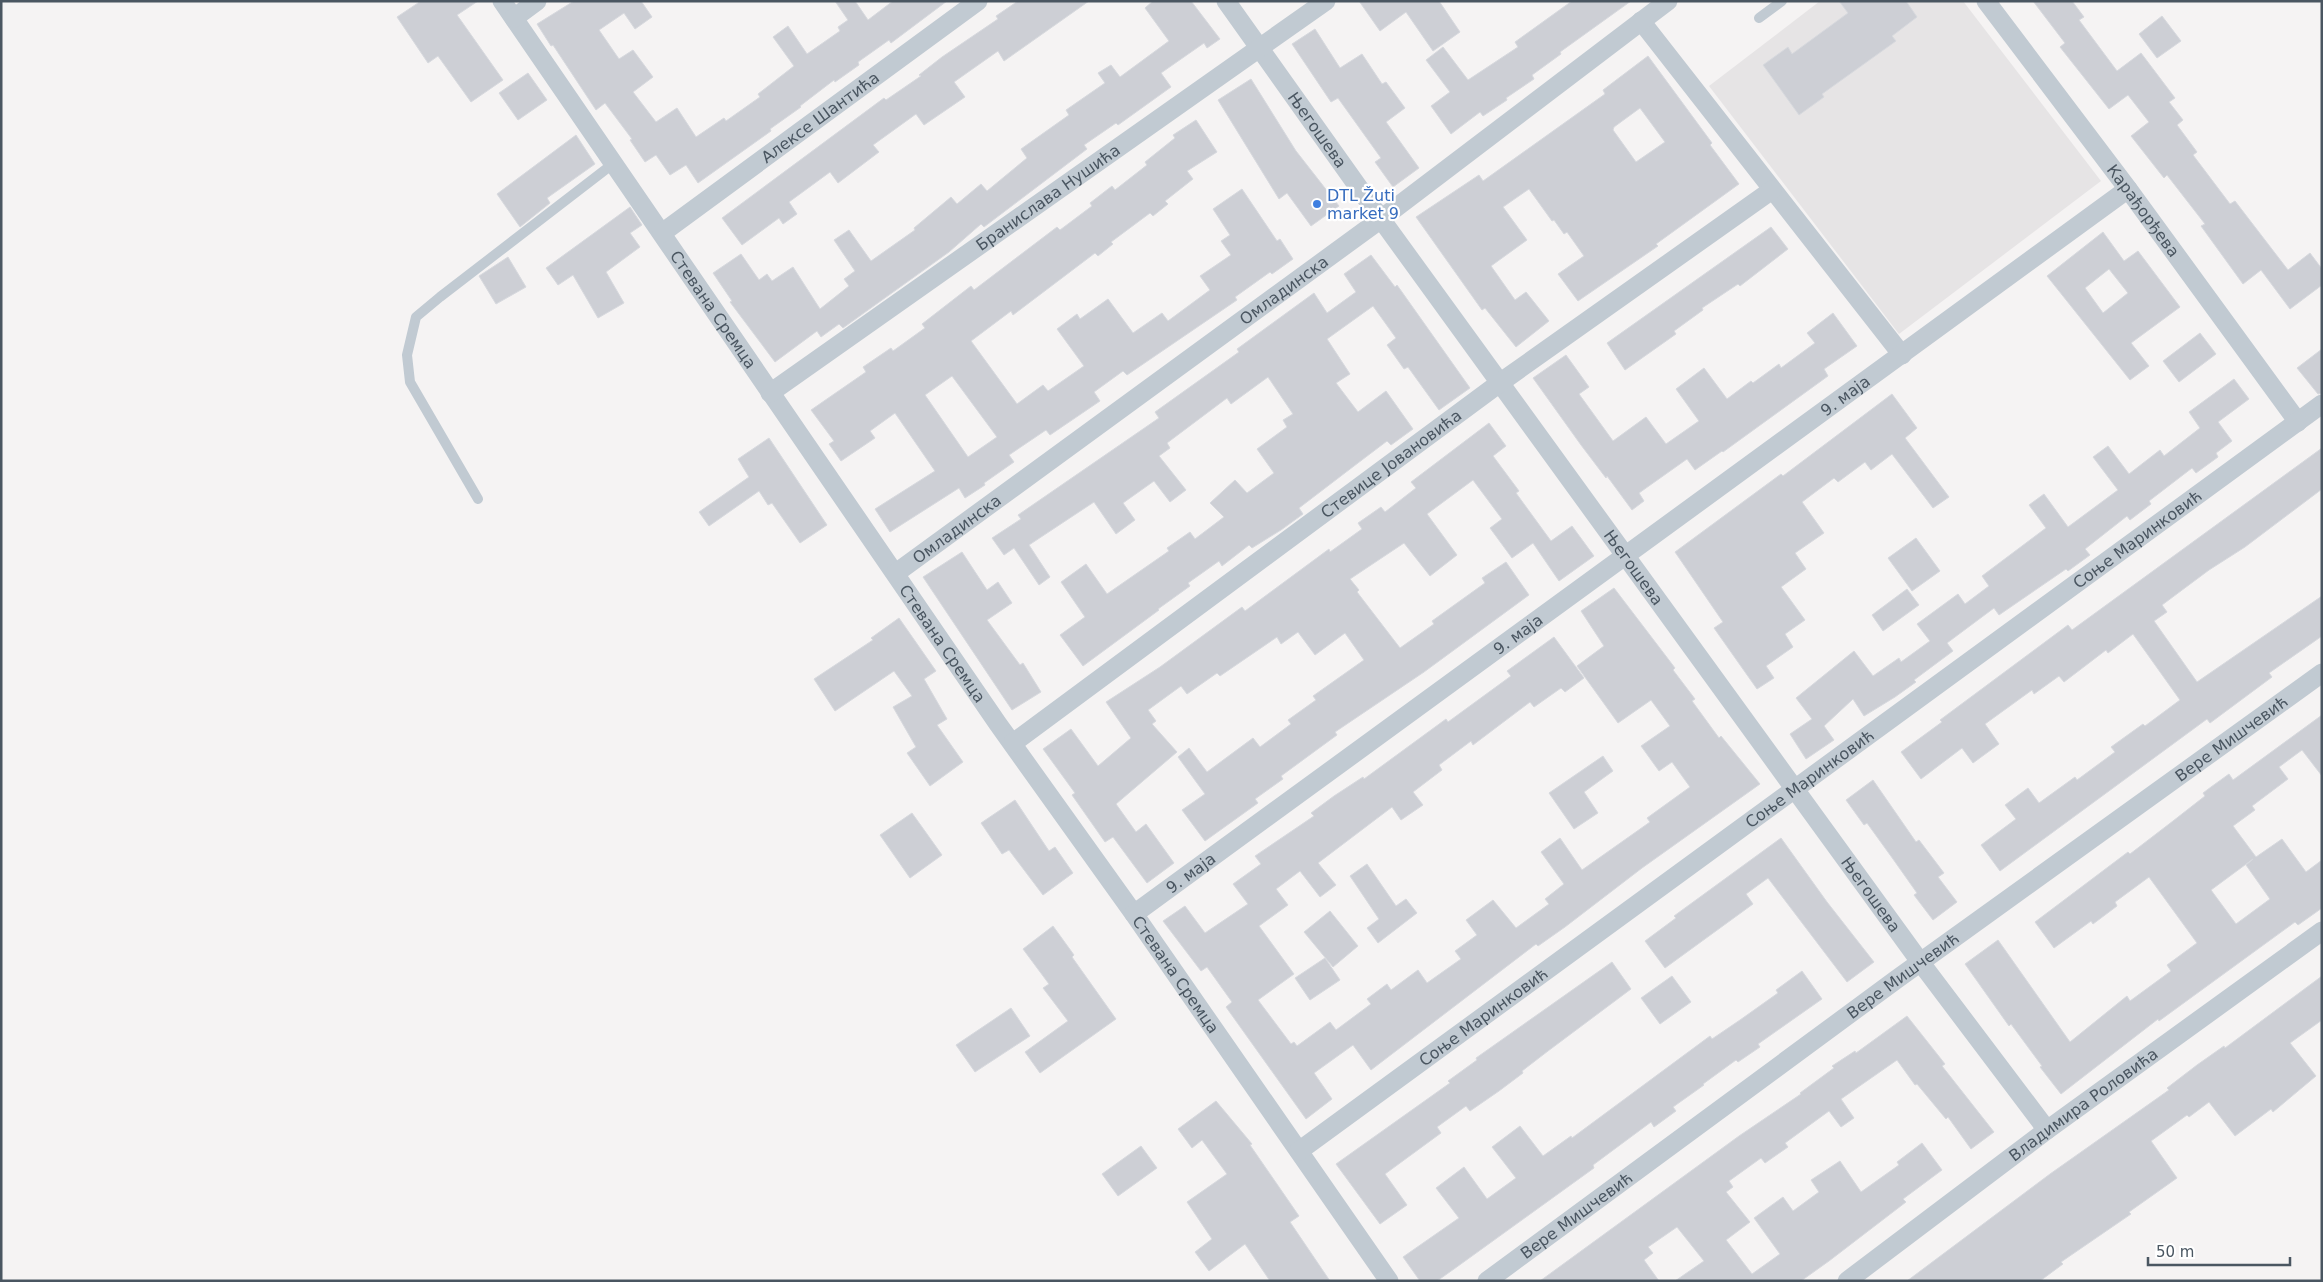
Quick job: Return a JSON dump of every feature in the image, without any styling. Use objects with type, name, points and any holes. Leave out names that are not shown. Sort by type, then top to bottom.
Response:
[{"type":"street","name":"Стевана Сремца","points":[[502,1],[770,393],[1118,895],[1134,914],[1389,1281]]},
{"type":"street","points":[[514,18],[537,1]]},
{"type":"street","name":"Алексе Шантића","points":[[662,233],[978,1]]},
{"type":"street","name":"Његошева","points":[[1226,1],[1381,219],[1921,963],[2047,1130]]},
{"type":"street","name":"Бранислава Нушића","points":[[770,393],[1326,1]]},
{"type":"street","name":"Омладинска","points":[[896,573],[1381,219],[1668,1]]},
{"type":"street","name":"Карађорђева","points":[[1986,1],[2128,190],[2298,422]]},
{"type":"street","points":[[1641,21],[1902,355]]},
{"type":"street","name":"Стевице Јовановића","points":[[1013,743],[1501,382],[1772,190]]},
{"type":"street","name":"9. маја","points":[[1134,914],[2128,190]]},
{"type":"street","name":"Соње Маринковић","points":[[1299,1151],[2322,404]]},
{"type":"street","name":"Вере Мишчевић","points":[[1487,1281],[1921,963],[2322,673]]},
{"type":"street","name":"Владимира Роловића","points":[[1847,1281],[2047,1130],[2322,931]]},
{"type":"lane","points":[[1758,18],[1782,1]]},
{"type":"lane","points":[[478,498],[410,382],[407,355],[416,317],[614,163]]},
{"type":"shaded area","points":[[1820,1],[1963,1],[2101,181],[1899,334],[1709,86]]},
{"type":"building","points":[[421,1],[478,1],[457,15],[503,80],[471,102],[438,56],[428,63],[397,17]]},
{"type":"building","points":[[574,1],[641,1],[652,17],[635,29],[624,13],[599,30],[619,59],[633,50],[653,77],[633,92],[656,122],[677,108],[696,137],[724,118],[726,121],[760,97],[758,94],[794,66],[773,37],[788,26],[807,54],[840,31],[838,27],[848,20],[835,1],[855,1],[868,20],[893,1],[947,1],[891,43],[889,40],[858,62],[859,65],[835,82],[834,80],[770,129],[771,131],[698,183],[686,165],[670,175],[656,155],[645,162],[630,140],[632,139],[605,103],[596,110],[553,45],[551,46],[537,24]]},
{"type":"building","points":[[1018,1],[1089,1],[1004,61],[998,51],[954,82],[965,97],[924,125],[916,114],[873,145],[879,152],[838,183],[830,172],[789,202],[797,214],[783,224],[779,218],[742,245],[722,218],[884,98],[886,100],[921,76],[919,75],[998,19],[996,16]]},
{"type":"building","points":[[1153,1],[1191,1],[1220,39],[1207,48],[1204,43],[1161,73],[1171,87],[1118,125],[1116,123],[1084,145],[1087,149],[984,227],[981,224],[949,252],[843,328],[839,324],[821,337],[817,331],[775,362],[730,302],[732,301],[713,273],[741,254],[759,280],[767,274],[772,281],[793,267],[820,309],[849,286],[844,279],[855,271],[834,240],[849,230],[871,261],[915,230],[914,228],[951,197],[957,204],[981,184],[987,191],[1027,158],[1021,149],[1069,115],[1066,110],[1105,83],[1098,73],[1111,65],[1120,77],[1169,41],[1145,8]]},
{"type":"building","points":[[1359,1],[1439,1],[1460,32],[1433,51],[1406,12],[1380,31]]},
{"type":"building","points":[[1572,1],[1631,1],[1560,52],[1561,54],[1532,75],[1534,79],[1506,98],[1507,100],[1483,116],[1480,112],[1451,134],[1431,106],[1450,92],[1426,60],[1443,47],[1468,80],[1518,47],[1515,42]]},
{"type":"building","points":[[1839,1],[1906,1],[1917,17],[1892,36],[1896,41],[1822,94],[1824,97],[1799,115],[1763,65],[1788,47],[1792,54],[1848,13]]},
{"type":"building","points":[[2033,1],[2072,1],[2084,17],[2079,20],[2117,71],[2141,53],[2175,98],[2169,102],[2183,120],[2177,125],[2197,152],[2193,155],[2230,204],[2235,201],[2288,270],[2310,253],[2322,269],[2322,285],[2290,309],[2261,270],[2243,284],[2201,226],[2205,224],[2167,175],[2164,178],[2131,136],[2149,122],[2128,95],[2109,109],[2060,47],[2065,43]]},
{"type":"building","points":[[2162,16],[2181,41],[2157,58],[2139,34]]},
{"type":"building","points":[[1315,29],[1340,68],[1362,54],[1382,84],[1386,82],[1405,108],[1386,122],[1419,168],[1393,187],[1375,162],[1381,158],[1338,98],[1331,102],[1292,44]]},
{"type":"building","points":[[1648,56],[1712,143],[1710,145],[1739,184],[1656,244],[1658,246],[1578,301],[1558,274],[1584,256],[1567,232],[1564,234],[1554,220],[1552,221],[1529,189],[1503,207],[1527,240],[1491,266],[1515,300],[1526,292],[1549,321],[1516,347],[1485,308],[1482,310],[1416,217],[1479,175],[1483,181],[1605,94],[1603,90]],"holes":[[[1640,108],[1665,142],[1636,162],[1613,130],[1614,127]]]},
{"type":"building","points":[[528,73],[547,100],[518,120],[499,93]]},
{"type":"building","points":[[1251,79],[1296,151],[1339,206],[1311,226],[1287,193],[1279,199],[1218,100]]},
{"type":"building","points":[[1196,120],[1217,152],[1187,171],[1193,179],[1165,201],[1168,204],[1153,216],[1150,213],[1111,242],[1113,244],[1098,256],[1095,253],[1013,315],[1011,311],[971,341],[1017,404],[1043,385],[1048,391],[1084,366],[1057,329],[1077,314],[1080,319],[1108,299],[1133,333],[1162,313],[1168,321],[1210,290],[1200,276],[1231,255],[1221,241],[1230,235],[1213,209],[1242,189],[1277,241],[1280,239],[1293,259],[1272,274],[1270,272],[1235,297],[1237,300],[1127,375],[1123,371],[1094,392],[1100,401],[1050,435],[1046,430],[1009,455],[1014,462],[984,483],[985,485],[965,498],[959,488],[890,532],[875,509],[935,471],[895,413],[870,431],[875,438],[841,461],[829,444],[834,441],[811,410],[866,372],[863,367],[891,348],[893,351],[925,328],[922,324],[971,286],[974,290],[1057,227],[1060,230],[1092,206],[1090,203],[1112,186],[1115,190],[1147,165],[1145,162],[1175,138],[1173,135]],"holes":[[[952,376],[997,437],[968,457],[925,395]]]},
{"type":"building","points":[[576,135],[595,164],[547,198],[550,203],[520,227],[497,194]]},
{"type":"building","points":[[630,207],[642,225],[630,233],[640,247],[606,272],[624,303],[598,318],[573,275],[558,285],[546,268]]},
{"type":"building","points":[[1771,227],[1788,249],[1740,286],[1738,284],[1702,308],[1703,310],[1674,331],[1676,334],[1625,370],[1607,343]]},
{"type":"building","points":[[2103,232],[2124,261],[2138,251],[2180,307],[2131,343],[2149,366],[2130,380],[2047,276]],"holes":[[[2109,269],[2128,293],[2103,313],[2085,288]]]},
{"type":"building","points":[[1371,255],[1395,287],[1397,285],[1470,388],[1439,410],[1408,367],[1404,369],[1387,345],[1396,338],[1373,306],[1327,339],[1350,374],[1336,383],[1358,412],[1386,391],[1413,429],[1391,445],[1387,441],[1299,508],[1303,514],[1281,530],[1252,548],[1249,545],[1222,566],[1219,561],[1188,583],[1190,586],[1083,666],[1060,635],[1085,617],[1061,582],[1086,564],[1107,594],[1169,551],[1167,548],[1190,532],[1195,539],[1224,517],[1210,503],[1235,480],[1247,493],[1274,473],[1257,449],[1287,427],[1283,420],[1293,414],[1268,377],[1231,404],[1227,398],[1167,443],[1170,448],[1159,456],[1186,490],[1170,502],[1154,481],[1123,503],[1135,520],[1116,534],[1094,502],[1029,545],[1050,577],[1039,585],[1014,548],[1004,555],[992,538],[1021,519],[1018,515],[1159,418],[1155,412],[1239,352],[1237,349],[1314,293],[1327,313],[1356,292],[1344,274]]},
{"type":"building","points":[[508,257],[526,287],[496,304],[479,276]]},
{"type":"building","points":[[1833,313],[1857,346],[1824,369],[1828,376],[1695,470],[1687,459],[1639,493],[1644,501],[1632,510],[1581,445],[1533,378],[1566,355],[1589,387],[1579,394],[1613,441],[1646,417],[1666,444],[1699,421],[1676,389],[1704,368],[1727,399],[1751,381],[1753,383],[1779,364],[1781,368],[1815,343],[1807,333]]},
{"type":"building","points":[[2200,333],[2216,354],[2179,382],[2163,361]]},
{"type":"building","points":[[2322,349],[2322,393],[2318,394],[2297,368]]},
{"type":"building","points":[[2234,379],[2249,399],[2218,422],[2232,441],[2216,453],[2218,457],[2196,473],[2192,468],[2149,501],[2151,504],[2130,520],[2127,516],[2085,549],[2090,555],[2068,571],[2066,569],[1999,615],[1994,608],[1947,643],[1953,651],[1914,680],[1916,682],[1895,697],[1864,716],[1853,699],[1824,726],[1834,740],[1806,759],[1790,734],[1812,719],[1796,698],[1854,651],[1873,676],[1899,658],[1901,662],[1930,641],[1917,624],[1958,594],[1965,604],[1989,586],[1982,576],[2046,528],[2029,505],[2044,494],[2068,527],[2118,490],[2093,457],[2108,446],[2129,474],[2160,450],[2164,456],[2200,428],[2189,412]]},
{"type":"building","points":[[1892,394],[1917,428],[1905,438],[1949,497],[1933,508],[1892,454],[1871,470],[1865,462],[1838,482],[1834,478],[1802,502],[1824,533],[1795,553],[1806,569],[1781,587],[1805,620],[1785,634],[1793,647],[1766,666],[1774,678],[1757,689],[1714,628],[1723,622],[1675,552],[1781,474],[1783,476]]},
{"type":"building","points":[[1489,423],[1506,446],[1493,456],[1519,491],[1516,493],[1551,541],[1572,526],[1594,556],[1559,581],[1533,543],[1512,558],[1490,528],[1502,519],[1473,480],[1427,514],[1457,555],[1430,576],[1404,543],[1350,579],[1359,590],[1357,592],[1400,648],[1434,624],[1432,621],[1485,583],[1482,578],[1506,562],[1529,595],[1424,672],[1335,732],[1337,735],[1281,776],[1283,779],[1255,799],[1258,803],[1205,841],[1182,810],[1205,794],[1178,757],[1189,748],[1207,772],[1253,738],[1260,747],[1291,724],[1288,720],[1316,700],[1313,696],[1364,660],[1345,633],[1315,655],[1298,632],[1281,644],[1277,637],[1220,676],[1217,673],[1187,694],[1181,686],[1148,710],[1156,721],[1152,724],[1177,752],[1116,804],[1136,832],[1146,824],[1174,863],[1147,883],[1113,837],[1105,842],[1072,795],[1075,793],[1043,749],[1071,729],[1098,766],[1131,738],[1106,702],[1160,667],[1242,607],[1245,611],[1329,549],[1330,552],[1362,529],[1358,523],[1381,507],[1385,512],[1416,488],[1411,482]]},
{"type":"building","points":[[769,438],[827,525],[800,543],[772,503],[768,505],[759,491],[709,526],[699,512],[749,477],[738,459]]},
{"type":"building","points":[[2322,448],[2322,489],[2245,547],[2209,570],[2162,605],[2167,612],[2154,621],[2197,682],[2322,596],[2322,636],[2269,673],[2272,677],[2210,723],[2207,719],[2000,871],[1981,845],[2016,819],[2005,805],[2028,788],[2039,803],[2075,777],[2077,780],[2115,752],[2111,747],[2143,724],[2145,726],[2180,700],[2133,634],[2108,653],[2106,650],[2064,682],[2059,676],[2034,694],[2032,690],[1985,724],[1999,744],[1973,763],[1962,748],[1921,779],[1901,752],[1942,722],[1940,720],[2068,625],[2072,630]]},
{"type":"building","points":[[1916,538],[1940,571],[1912,591],[1888,558]]},
{"type":"building","points":[[962,552],[987,590],[998,582],[1012,603],[987,620],[1020,665],[1023,663],[1041,692],[1012,710],[923,577]]},
{"type":"building","points":[[1614,588],[1675,668],[1673,670],[1695,699],[1692,701],[1719,738],[1721,736],[1760,784],[1642,868],[1565,927],[1538,946],[1536,944],[1371,1070],[1353,1045],[1314,1073],[1332,1099],[1306,1119],[1226,1007],[1232,1002],[1207,967],[1201,971],[1163,921],[1185,906],[1205,933],[1248,904],[1233,884],[1261,864],[1255,856],[1314,816],[1311,813],[1334,796],[1363,777],[1364,779],[1446,719],[1448,722],[1511,676],[1507,671],[1554,637],[1584,678],[1565,692],[1561,688],[1534,707],[1530,702],[1473,745],[1471,741],[1439,765],[1442,770],[1413,792],[1423,805],[1401,820],[1392,807],[1318,863],[1336,885],[1320,897],[1300,871],[1276,889],[1288,905],[1259,926],[1294,974],[1258,1000],[1291,1044],[1294,1042],[1297,1046],[1330,1022],[1336,1030],[1371,1004],[1367,999],[1387,984],[1391,990],[1418,970],[1427,983],[1461,959],[1455,951],[1477,935],[1466,920],[1493,900],[1516,928],[1549,904],[1545,899],[1564,884],[1541,852],[1560,838],[1582,870],[1650,822],[1647,818],[1690,787],[1672,762],[1659,771],[1641,746],[1670,726],[1651,700],[1618,723],[1577,666],[1604,646],[1581,611]]},
{"type":"building","points":[[1907,589],[1919,605],[1883,631],[1872,615]]},
{"type":"building","points":[[899,618],[936,671],[924,679],[947,719],[937,725],[963,762],[930,786],[907,753],[916,747],[893,707],[912,696],[894,671],[835,711],[814,679],[873,640],[871,638]]},
{"type":"building","points":[[2322,715],[2322,776],[2302,750],[2279,767],[2288,779],[2252,806],[2255,810],[2233,826],[2256,857],[2282,839],[2306,872],[2322,860],[2322,908],[2298,925],[2295,922],[2159,1021],[2158,1019],[2061,1094],[1965,964],[1998,940],[2070,1042],[2127,996],[2130,1001],[2171,971],[2167,965],[2197,943],[2149,877],[2115,902],[2117,906],[2093,924],[2091,921],[2054,948],[2035,922],[2128,852],[2130,854],[2205,796],[2203,793],[2229,774],[2233,780]],"holes":[[[2253,859],[2246,865],[2270,899],[2236,924],[2211,890]]]},
{"type":"building","points":[[1603,756],[1613,771],[1584,792],[1598,813],[1574,829],[1549,793]]},
{"type":"building","points":[[1873,780],[1916,842],[1919,840],[1944,873],[1938,877],[1957,902],[1933,920],[1914,895],[1917,893],[1867,823],[1864,825],[1846,800]]},
{"type":"building","points":[[1015,800],[1049,851],[1055,847],[1073,873],[1043,895],[1009,850],[1002,854],[981,823]]},
{"type":"building","points":[[912,813],[942,855],[910,878],[880,835]]},
{"type":"building","points":[[1781,838],[1827,902],[1874,962],[1847,982],[1768,878],[1746,894],[1753,904],[1665,968],[1645,941],[1676,918],[1674,916]]},
{"type":"building","points":[[1367,864],[1396,906],[1406,899],[1417,913],[1378,943],[1367,928],[1379,919],[1350,876]]},
{"type":"building","points":[[1330,911],[1358,946],[1333,967],[1304,932]]},
{"type":"building","points":[[1053,926],[1074,955],[1072,957],[1116,1019],[1040,1073],[1025,1052],[1068,1021],[1043,988],[1049,984],[1023,949]]},
{"type":"building","points":[[1325,958],[1340,980],[1310,1000],[1295,978]]},
{"type":"building","points":[[1612,962],[1631,989],[1522,1071],[1523,1073],[1499,1091],[1470,1111],[1466,1106],[1437,1127],[1441,1133],[1385,1174],[1407,1205],[1380,1224],[1336,1164],[1450,1083],[1448,1081],[1477,1060],[1476,1058]]},
{"type":"building","points":[[1802,971],[1822,999],[1758,1044],[1760,1047],[1738,1062],[1736,1060],[1673,1107],[1676,1111],[1654,1127],[1651,1122],[1593,1165],[1594,1168],[1437,1281],[1420,1281],[1403,1257],[1459,1218],[1436,1188],[1464,1167],[1487,1199],[1516,1178],[1492,1147],[1520,1126],[1543,1156],[1571,1136],[1572,1138],[1710,1036],[1712,1039],[1778,993],[1776,990]]},
{"type":"building","points":[[1672,976],[1691,1002],[1660,1024],[1641,998]]},
{"type":"building","points":[[2322,976],[2322,1020],[2290,1043],[2316,1076],[2273,1112],[2271,1109],[2235,1136],[2209,1102],[2151,1141],[2177,1178],[2129,1212],[2131,1214],[2061,1262],[2063,1264],[2040,1281],[1907,1281],[2050,1174],[2169,1090],[2167,1088],[2197,1065],[2224,1046],[2225,1048]]},
{"type":"building","points":[[1011,1008],[1030,1036],[975,1072],[956,1045]]},
{"type":"building","points":[[1907,1016],[1945,1064],[1942,1066],[1994,1132],[1971,1149],[1948,1117],[1946,1119],[1917,1084],[1915,1085],[1897,1060],[1841,1099],[1854,1118],[1841,1127],[1829,1111],[1785,1143],[1788,1147],[1765,1163],[1761,1158],[1729,1181],[1733,1187],[1726,1192],[1750,1222],[1726,1240],[1752,1274],[1780,1254],[1754,1218],[1783,1197],[1793,1211],[1819,1192],[1811,1180],[1840,1161],[1861,1192],[1899,1165],[1897,1162],[1922,1143],[1942,1170],[1903,1199],[1906,1202],[1829,1261],[1801,1281],[1675,1281],[1704,1261],[1677,1227],[1648,1247],[1653,1253],[1644,1260],[1659,1281],[1540,1281],[1739,1136],[1801,1094],[1834,1068],[1832,1066],[1855,1051],[1856,1053]]},
{"type":"building","points":[[1216,1101],[1252,1144],[1250,1145],[1299,1216],[1290,1222],[1330,1281],[1270,1281],[1245,1244],[1209,1271],[1195,1252],[1212,1239],[1187,1202],[1227,1174],[1202,1140],[1192,1148],[1178,1129]]},
{"type":"building","points":[[1141,1146],[1157,1168],[1118,1196],[1102,1174]]},
{"type":"place","name":"DTL Žuti market 9","points":[[1317,204]]}]
